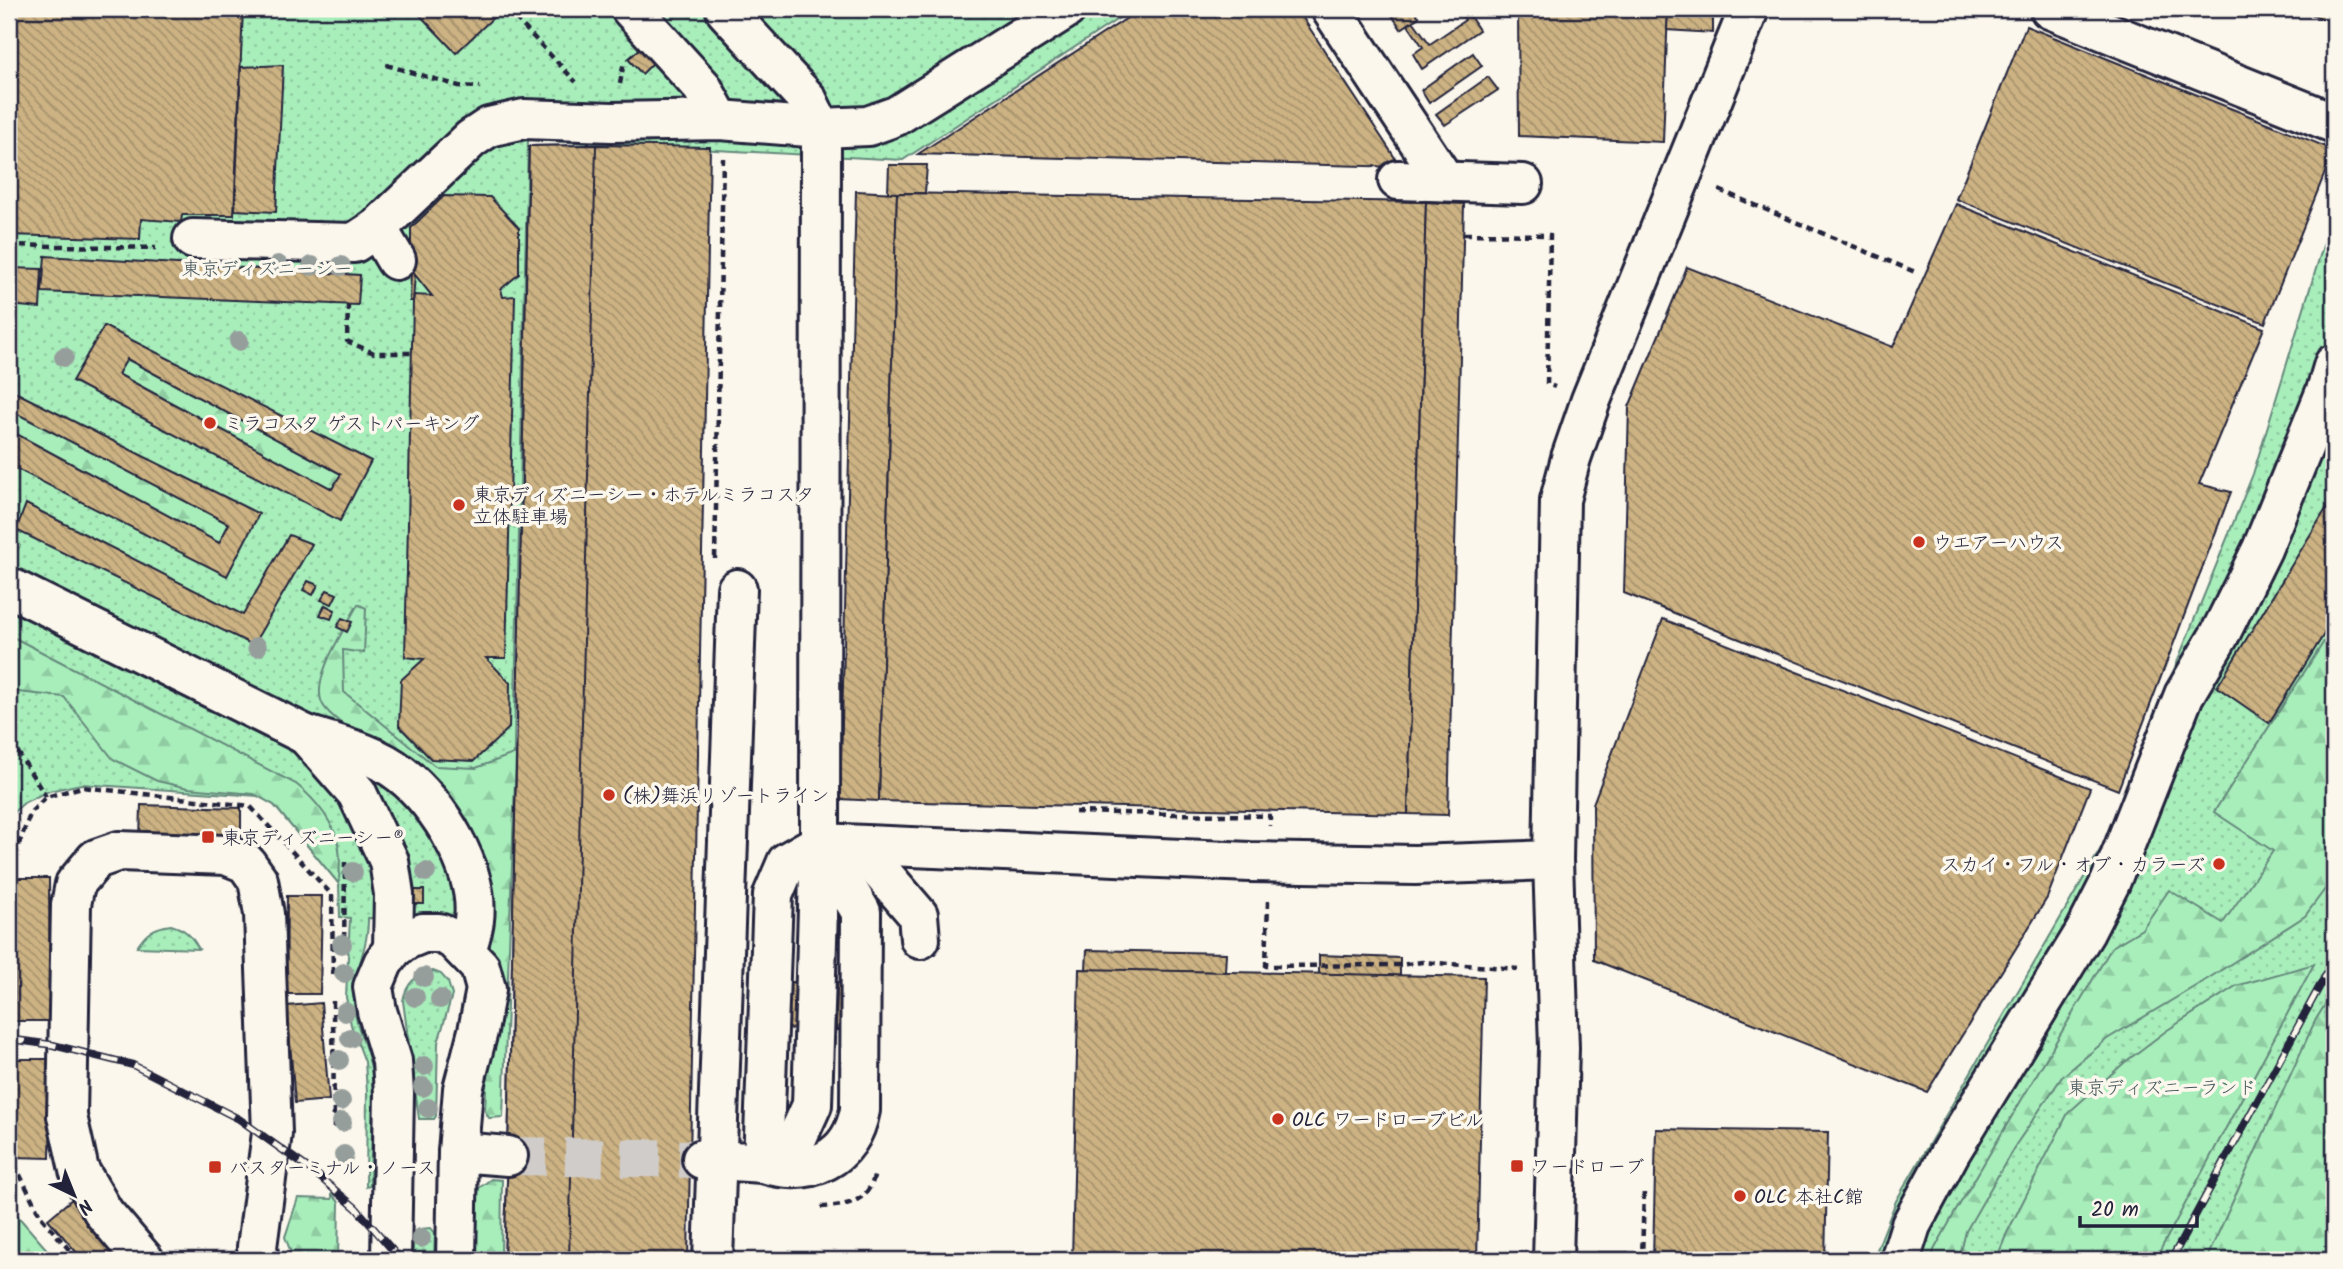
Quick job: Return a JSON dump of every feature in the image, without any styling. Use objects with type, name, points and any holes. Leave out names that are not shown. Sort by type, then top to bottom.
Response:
[{"type":"street","points":[[631,9],[702,87],[722,134]]},
{"type":"street","points":[[728,9],[726,11],[807,99],[821,128],[820,844],[812,1105],[797,1138],[763,1163]]},
{"type":"street","points":[[177,244],[387,244],[471,139],[489,127],[523,118],[612,122],[722,134],[868,126],[897,116],[1066,9]]},
{"type":"street","points":[[1331,9],[1445,181]]},
{"type":"street","points":[[1553,1260],[1559,1048],[1553,860],[1560,500],[1591,400],[1749,9]]},
{"type":"street","points":[[2050,9],[2334,123]]},
{"type":"street","points":[[1398,180],[1523,184]]},
{"type":"street","points":[[1900,1260],[1911,1225],[1951,1150],[2085,932],[2110,883],[2184,695],[2220,634],[2262,550],[2326,391],[2334,364]]},
{"type":"street","points":[[713,1260],[709,1160],[726,576]]},
{"type":"street","points":[[9,587],[306,735],[367,755],[401,773],[428,799],[454,839],[470,876],[474,918],[466,951]]},
{"type":"street","points":[[306,735],[357,793],[389,861],[394,894],[393,949]]},
{"type":"street","points":[[820,844],[1269,862],[1415,865],[1553,860]]},
{"type":"street","points":[[709,1160],[763,1163],[779,1168],[810,1166],[837,1154],[849,1142],[859,1118],[861,912],[820,844]]},
{"type":"street","points":[[858,845],[918,915],[920,939]]},
{"type":"street","points":[[144,1260],[104,1213],[79,1170],[67,1116],[71,905],[75,884],[96,859],[119,851],[226,855],[246,863],[258,880],[264,914],[272,1133],[257,1247],[259,1260]]},
{"type":"street","points":[[391,1260],[392,1061],[373,987],[383,963],[393,949],[423,933],[439,933],[453,939],[480,967],[486,989],[463,1089],[458,1152],[456,1260]]},
{"type":"street","points":[[458,1152],[508,1156]]},
{"type":"path","points":[[507,9],[583,90]]},
{"type":"path","points":[[722,134],[726,576]]},
{"type":"path","points":[[1709,186],[1915,272]]},
{"type":"path","points":[[1464,234],[1550,235],[1546,384],[1591,400]]},
{"type":"path","points":[[9,245],[177,244]]},
{"type":"path","points":[[348,304],[347,341],[374,353],[412,353]]},
{"type":"path","points":[[9,743],[46,797]]},
{"type":"path","points":[[9,1024],[11,859],[30,812],[46,797],[82,787],[250,806],[332,895],[334,1133]]},
{"type":"path","points":[[1066,811],[1270,816],[1266,966],[1400,965],[1422,962],[1529,969],[1556,953]]},
{"type":"path","points":[[9,1153],[41,1217],[78,1260]]},
{"type":"path","points":[[1642,1260],[1644,1189]]},
{"type":"green space","name":"東京ディズニーシー","points":[[9,9],[1133,9],[903,160],[528,140],[510,921],[456,917],[368,918],[354,1001],[356,1020],[372,1074],[370,1186],[366,1187],[365,1062],[351,1025],[346,997],[350,918],[340,917],[339,884],[274,805],[259,796],[81,784],[49,791],[25,802],[9,816]]},
{"type":"green space","name":"東京ディズニーランド","points":[[2334,210],[2334,1260],[1873,1260],[1896,1201],[2104,843],[2253,474]]},
{"type":"green space","points":[[127,359],[341,474],[332,489],[118,374]]},
{"type":"green space","points":[[16,413],[229,524],[219,543],[9,430]]},
{"type":"green space","points":[[358,604],[366,608],[364,653],[343,650],[344,692],[435,766],[476,768],[516,753],[503,1117],[489,1118],[485,1111],[487,1067],[499,1026],[504,986],[490,952],[488,890],[347,728],[323,705],[320,694],[325,668]]},
{"type":"green space","points":[[2334,626],[2334,877],[2305,916],[2107,1039],[2062,1077],[2015,1146],[1966,1231],[1959,1260],[1932,1260],[1934,1250],[1954,1214],[2112,947],[2142,929],[2169,890],[2223,923],[2273,851],[2214,812]]},
{"type":"green space","points":[[9,635],[296,784],[317,805],[334,831],[340,854],[339,884],[274,805],[254,794],[188,788],[157,781],[113,759],[64,697],[9,691]]},
{"type":"green space","points":[[171,925],[187,933],[199,949],[137,947],[151,931]]},
{"type":"green space","points":[[2314,964],[2155,1260],[1996,1260],[2068,1113],[2125,1062],[2166,1031],[2236,986]]},
{"type":"green space","points":[[433,971],[441,974],[448,982],[452,995],[438,1043],[436,1116],[434,1119],[419,1119],[403,1001],[412,981]]},
{"type":"green space","points":[[2334,990],[2334,1260],[2206,1260],[2315,1021]]},
{"type":"green space","points":[[491,1179],[502,1180],[501,1260],[476,1260],[476,1205],[479,1188]]},
{"type":"green space","points":[[332,1194],[339,1202],[338,1260],[294,1260],[285,1237],[298,1198],[332,1199]]},
{"type":"green space","points":[[9,1206],[56,1260],[9,1257]]},
{"type":"green space","points":[[431,1228],[435,1233],[434,1260],[413,1260],[413,1234],[419,1229]]},
{"type":"building","points":[[9,9],[243,9],[234,215],[182,215],[181,222],[141,219],[140,239],[9,235]]},
{"type":"building","points":[[414,9],[496,9],[499,12],[456,53]]},
{"type":"building","points":[[1141,9],[1297,9],[1401,167],[918,154]]},
{"type":"building","points":[[1388,9],[1413,9],[1419,17],[1401,29]]},
{"type":"building","points":[[1458,9],[1465,9],[1479,30],[1422,69],[1413,54],[1423,47],[1408,25],[1413,21],[1430,44],[1465,20]]},
{"type":"building","points":[[1518,9],[1668,9],[1663,142],[1519,136]]},
{"type":"building","points":[[1668,9],[1713,9],[1713,33],[1667,30]]},
{"type":"building","points":[[2298,9],[2334,9],[2334,23]]},
{"type":"building","points":[[2026,26],[2334,150],[2265,323],[1956,199]]},
{"type":"building","points":[[641,48],[654,62],[642,74],[628,59]]},
{"type":"building","points":[[1473,53],[1482,66],[1429,103],[1421,90]]},
{"type":"building","points":[[283,65],[276,212],[235,210],[241,67]]},
{"type":"building","points":[[1488,77],[1498,90],[1445,125],[1436,114]]},
{"type":"building","points":[[596,145],[569,1260],[504,1260],[529,146]]},
{"type":"building","points":[[529,146],[710,147],[688,1260],[504,1260]]},
{"type":"building","points":[[889,165],[927,165],[925,193],[888,193]]},
{"type":"building","points":[[856,191],[897,193],[879,801],[840,799]]},
{"type":"building","points":[[897,193],[1426,202],[1408,814],[879,801]]},
{"type":"building","name":"東京ディズニーシー・ホテルミラコスタ 立体駐車場","points":[[444,196],[490,197],[519,228],[519,274],[501,289],[503,297],[515,296],[506,658],[486,658],[510,683],[509,728],[474,761],[431,759],[399,726],[401,680],[424,659],[405,657],[413,301],[414,295],[432,296],[411,270],[411,228]]},
{"type":"building","points":[[1426,202],[1464,204],[1448,815],[1408,814]]},
{"type":"building","name":"ウエアーハウス","points":[[1956,204],[2264,328],[2199,484],[2231,492],[2118,790],[1624,593],[1629,407],[1687,267],[1893,347]]},
{"type":"building","points":[[45,256],[360,275],[358,305],[42,292]]},
{"type":"building","points":[[9,268],[42,269],[40,308],[9,305]]},
{"type":"building","points":[[411,270],[415,274],[413,301],[410,301]]},
{"type":"building","points":[[104,326],[371,461],[340,521],[72,381]],"holes":[[[127,359],[341,474],[332,489],[118,374]]]},
{"type":"building","points":[[9,389],[259,514],[227,576],[9,465],[9,430],[219,543],[229,524],[16,413],[9,427]]},
{"type":"building","points":[[2334,496],[2334,618],[2269,723],[2217,687]]},
{"type":"building","points":[[26,504],[243,615],[289,535],[312,544],[253,645],[16,530]]},
{"type":"building","points":[[308,581],[318,585],[313,595],[303,590]]},
{"type":"building","points":[[327,590],[337,594],[332,604],[321,600]]},
{"type":"building","points":[[325,605],[335,610],[331,619],[320,615]]},
{"type":"building","points":[[342,618],[352,622],[347,632],[337,627]]},
{"type":"building","points":[[1663,619],[2090,788],[2047,898],[1927,1092],[1594,960],[1593,804]]},
{"type":"building","points":[[141,805],[241,808],[241,844],[140,840]]},
{"type":"building","points":[[15,878],[49,878],[50,1021],[15,1021]]},
{"type":"building","points":[[410,890],[424,890],[424,904],[410,904]]},
{"type":"building","points":[[287,896],[322,896],[320,994],[286,994]]},
{"type":"building","points":[[1087,950],[1226,953],[1225,972],[1086,970]]},
{"type":"building","points":[[1319,955],[1400,958],[1400,976],[1319,974]]},
{"type":"building","name":"OLC ワードローブビル","points":[[1079,969],[1484,977],[1477,1260],[1072,1260]]},
{"type":"building","points":[[781,982],[795,982],[794,1029],[780,1030]]},
{"type":"building","points":[[837,982],[852,983],[851,1030],[836,1030]]},
{"type":"building","points":[[321,1003],[329,1100],[295,1103],[287,1006]]},
{"type":"building","points":[[15,1059],[52,1059],[50,1158],[13,1157]]},
{"type":"building","name":"OLC 本社C館","points":[[1656,1129],[1828,1132],[1825,1260],[1653,1260]]},
{"type":"building","points":[[72,1199],[124,1260],[83,1260],[48,1219]]},
{"type":"building","points":[[1598,1252],[1628,1252],[1628,1260],[1598,1260]]},
{"type":"tunnel","points":[[508,1156],[702,1159]]},
{"type":"railway","points":[[2171,1260],[2334,960]]},
{"type":"railway","points":[[9,1039],[53,1045],[133,1065],[239,1119],[315,1173],[356,1208],[401,1260]]},
{"type":"place","name":"ミラコスタ ゲストパーキング","points":[[210,423]]},
{"type":"place","name":"東京ディズニーシー・ホテルミラコスタ 立体駐車場","points":[[459,505]]},
{"type":"place","name":"ウエアーハウス","points":[[1919,542]]},
{"type":"place","name":"(株)舞浜リゾートライン","points":[[609,795]]},
{"type":"place","name":"東京ディズニーシー®","points":[[208,837]]},
{"type":"place","name":"スカイ・フル・オブ・カラーズ","points":[[2219,864]]},
{"type":"place","name":"OLC ワードローブビル","points":[[1278,1119]]},
{"type":"place","name":"ワードローブ","points":[[1517,1166]]},
{"type":"place","name":"バスターミナル・ノース","points":[[215,1167]]},
{"type":"place","name":"OLC 本社C館","points":[[1740,1196]]}]
